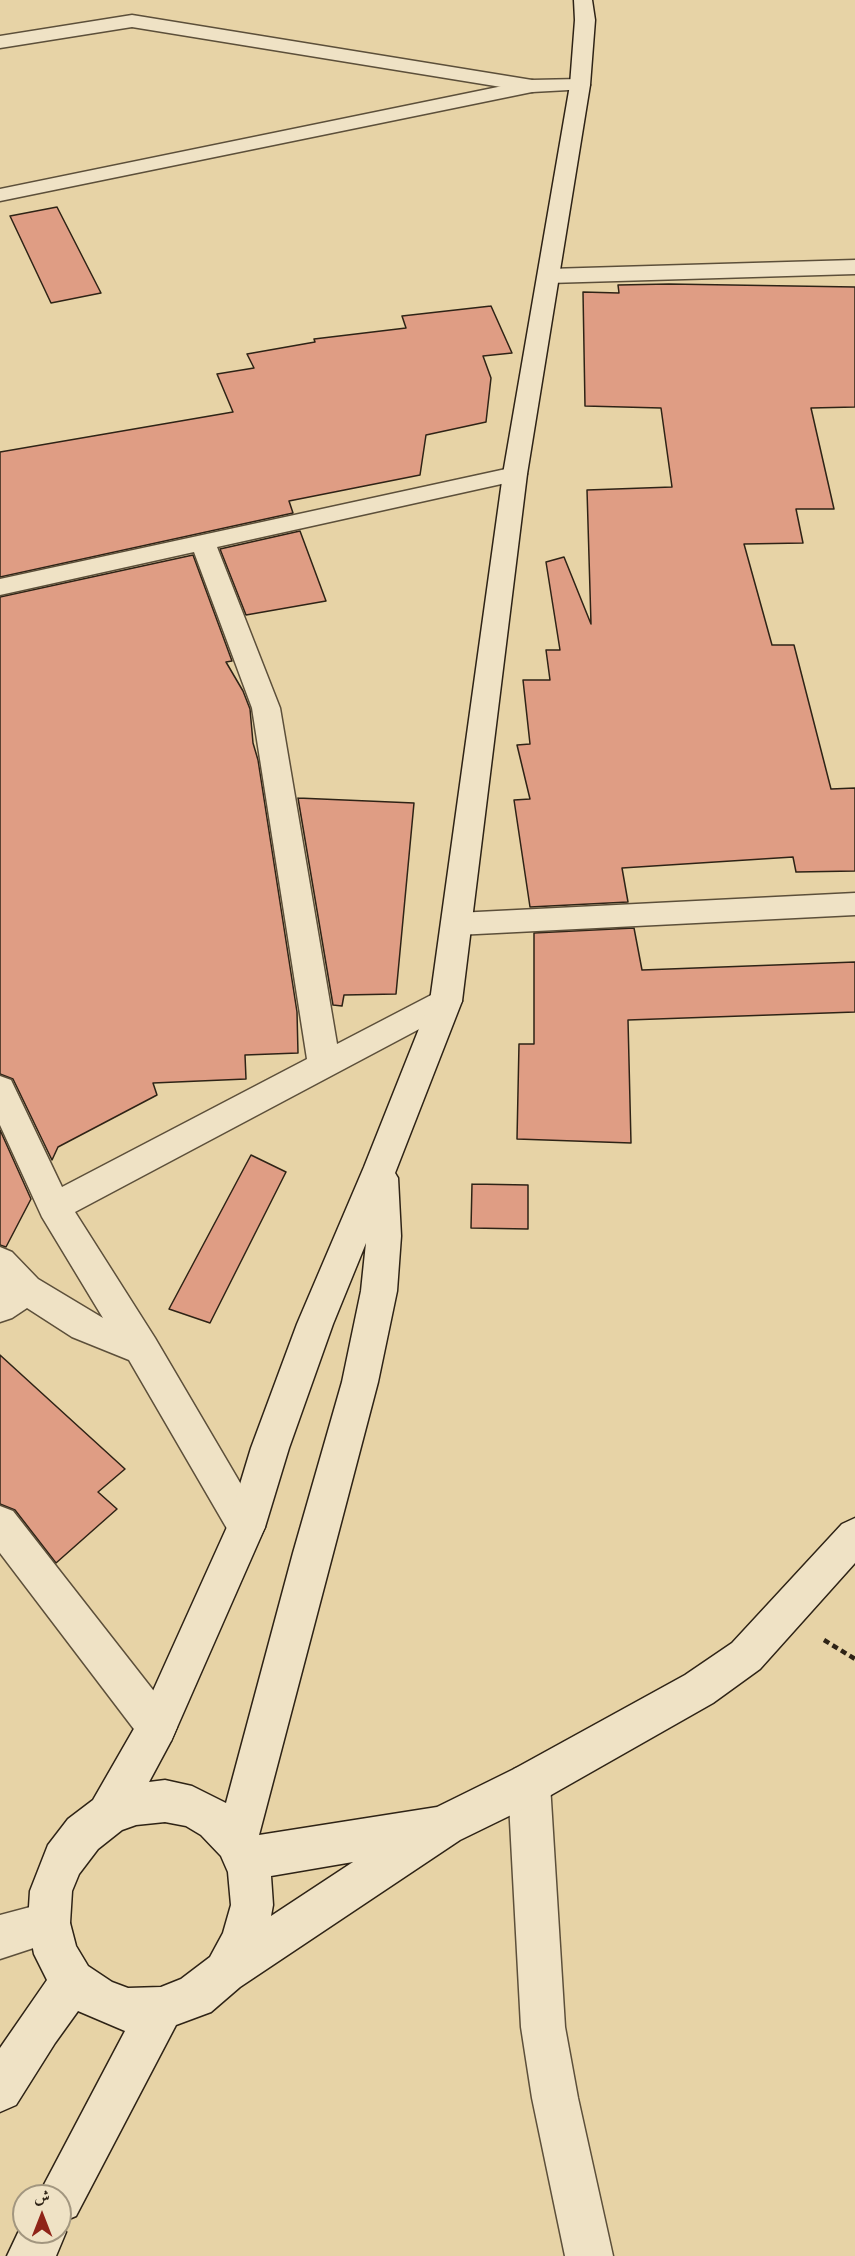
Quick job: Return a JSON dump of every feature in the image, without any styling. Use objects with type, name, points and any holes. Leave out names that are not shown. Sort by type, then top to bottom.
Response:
[{"type":"street","points":[[108,1815],[157,1727],[246,1527],[270,1448],[315,1324],[381,1167],[446,1001],[515,474],[580,85],[585,20],[583,0]]},
{"type":"street","points":[[0,42],[127,14],[532,86]]},
{"type":"street","points":[[0,195],[532,86],[580,85]]},
{"type":"street","points":[[549,276],[855,267]]},
{"type":"street","points":[[0,587],[515,474]]},
{"type":"street","points":[[203,543],[266,708],[324,1065]]},
{"type":"street","points":[[457,924],[855,904]]},
{"type":"street","points":[[54,1207],[446,1001]]},
{"type":"street","points":[[0,1089],[54,1207],[142,1349],[246,1527]]},
{"type":"street","points":[[240,1850],[263,1747],[312,1553],[360,1382],[379,1291],[384,1236],[381,1167]]},
{"type":"street","points":[[0,1262],[13,1298],[142,1349]]},
{"type":"street","points":[[0,1523],[157,1727]]},
{"type":"street","points":[[225,1972],[243,1941],[252,1905],[249,1872],[240,1850],[216,1820],[192,1807],[165,1801],[136,1804],[108,1815],[82,1834],[63,1860],[51,1891],[49,1923],[56,1954],[73,1981],[99,2000],[128,2010],[161,2008],[195,1996],[225,1972],[445,1825],[529,1784],[699,1689],[746,1656],[855,1536]]},
{"type":"street","points":[[529,1784],[543,2027],[555,2098],[589,2256]]},
{"type":"street","points":[[240,1850],[445,1825]]},
{"type":"street","points":[[0,1937],[49,1923]]},
{"type":"street","points":[[0,2089],[39,2027],[73,1981]]},
{"type":"street","points":[[68,2184],[161,2008]]},
{"type":"building","points":[[57,207],[101,293],[51,303],[10,216]]},
{"type":"building","points":[[618,285],[855,287],[855,407],[811,408],[834,509],[796,509],[803,543],[744,544],[772,645],[794,645],[831,789],[855,788],[855,871],[796,872],[793,857],[622,868],[628,902],[530,907],[514,800],[530,799],[517,745],[530,744],[523,680],[550,680],[546,650],[560,650],[546,562],[564,557],[591,624],[587,490],[672,487],[661,408],[585,406],[583,292],[619,293]]},
{"type":"building","points":[[491,306],[512,353],[483,356],[491,378],[486,422],[426,435],[420,475],[289,501],[293,513],[0,577],[0,452],[233,412],[217,374],[254,368],[247,354],[315,342],[314,339],[406,328],[402,316]]},
{"type":"building","points":[[300,531],[326,601],[246,615],[220,549]]},
{"type":"building","points":[[193,555],[232,661],[226,662],[243,691],[250,709],[253,743],[258,760],[297,1012],[298,1053],[245,1055],[246,1079],[153,1083],[157,1095],[58,1147],[52,1160],[13,1079],[0,1074],[0,597]]},
{"type":"building","points":[[298,798],[414,803],[396,994],[344,995],[342,1006],[333,1005]]},
{"type":"building","points":[[634,928],[642,970],[855,962],[855,1012],[628,1020],[631,1143],[517,1139],[519,1044],[534,1044],[534,933]]},
{"type":"building","points":[[0,1130],[31,1199],[6,1247],[0,1245]]},
{"type":"building","points":[[251,1155],[286,1172],[210,1323],[169,1309]]},
{"type":"building","points":[[472,1184],[528,1185],[528,1229],[471,1228]]},
{"type":"building","points":[[0,1355],[125,1469],[98,1492],[117,1509],[56,1563],[15,1510],[0,1504]]}]
